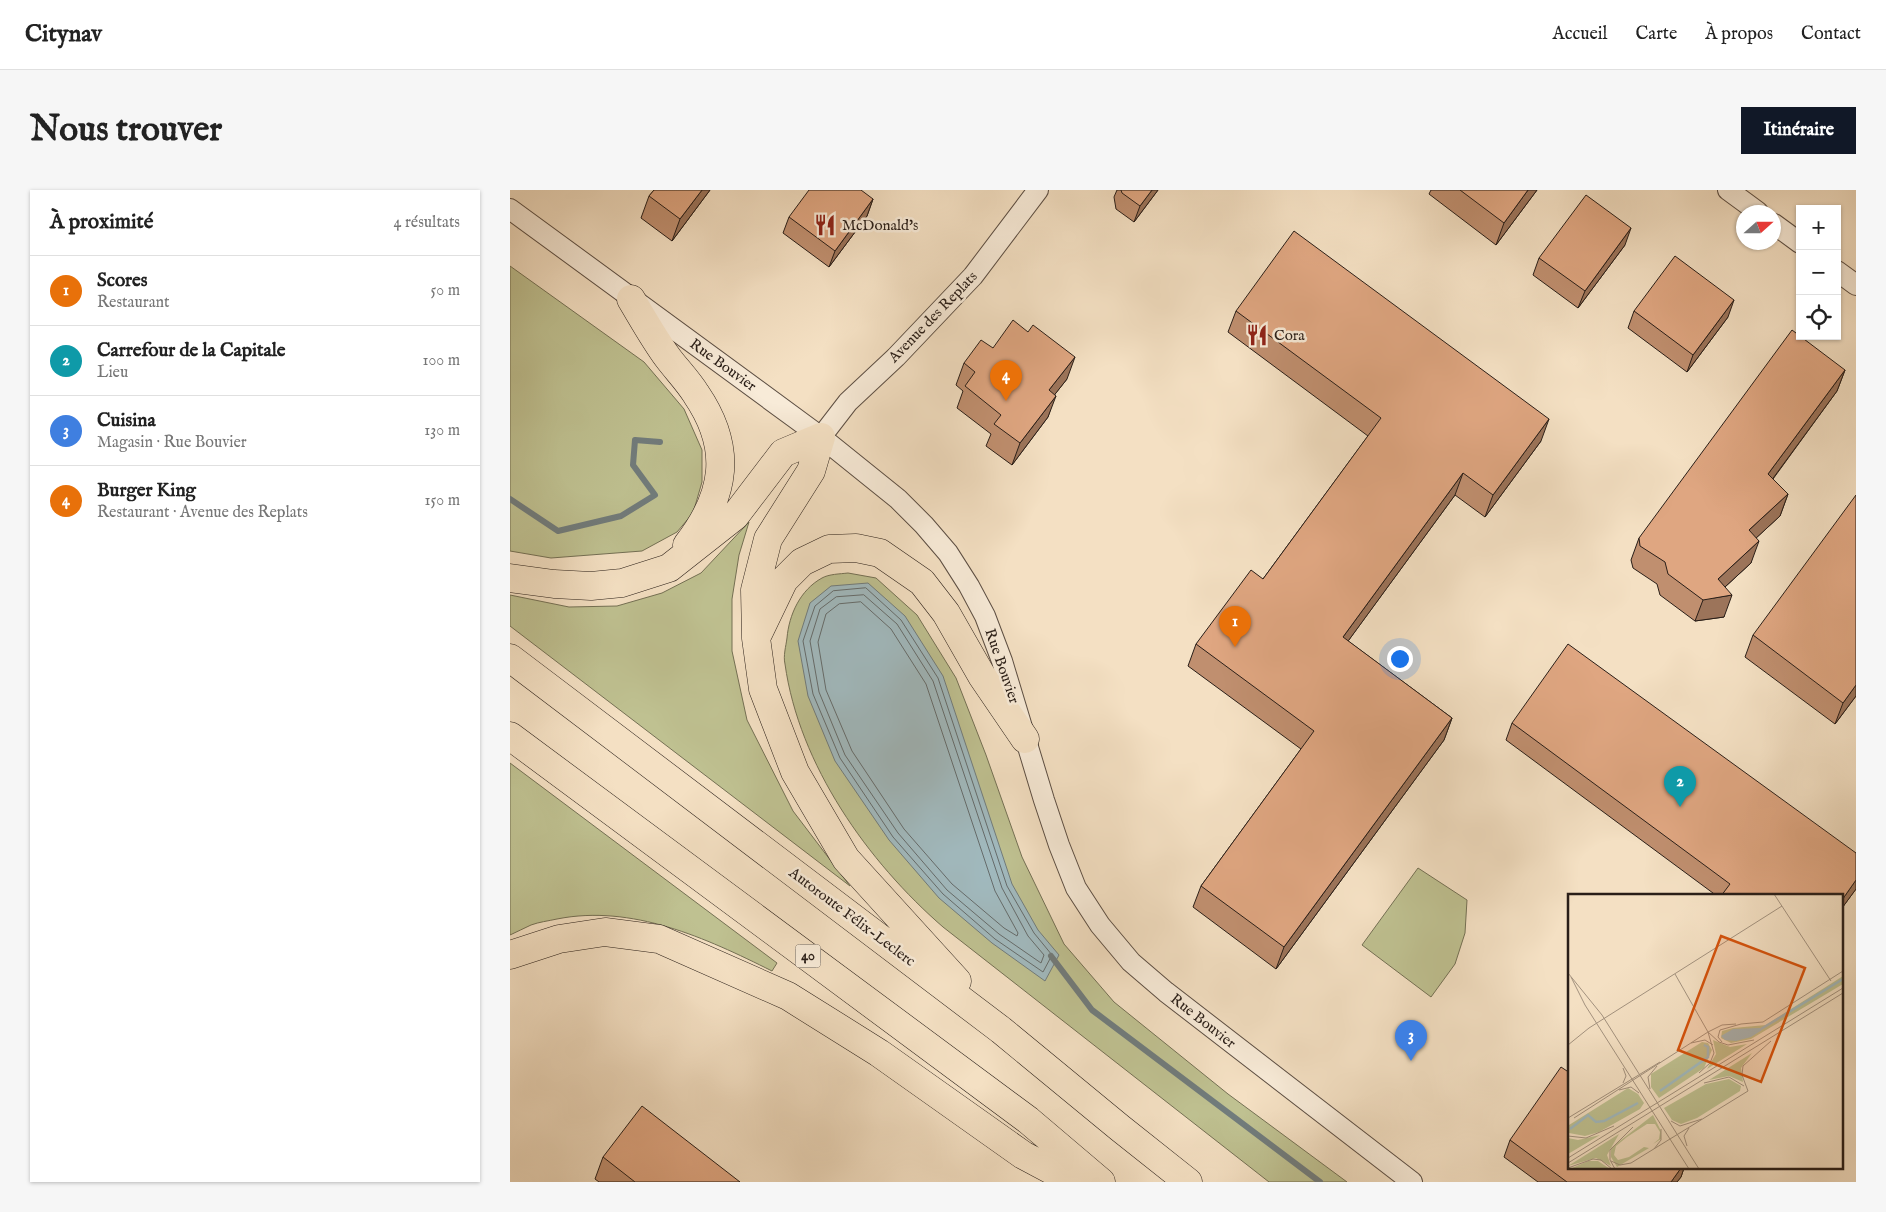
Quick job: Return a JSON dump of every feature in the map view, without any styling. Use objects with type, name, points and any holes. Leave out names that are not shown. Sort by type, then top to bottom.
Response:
[{"type":"highway","points":[[631,299],[668,358],[697,395],[718,436],[720,475],[711,506],[697,533],[669,568]]},
{"type":"highway","points":[[510,578],[554,584],[591,586],[622,584],[669,568],[735,516],[783,453],[821,437]]},
{"type":"highway","points":[[821,437],[811,471],[768,539],[755,590],[756,638],[763,689],[795,772],[846,859],[1001,1030]]},
{"type":"highway","points":[[756,638],[784,580],[802,562],[829,549],[856,548],[880,553],[922,582],[946,613],[982,676],[1025,739]]},
{"type":"highway","name":"Autoroute Félix-Leclerc","points":[[510,658],[1001,1030],[1188,1182]]},
{"type":"highway","name":"40","points":[[510,736],[1020,1114],[1101,1182]]},
{"type":"highway","points":[[510,955],[560,939],[605,932],[659,939],[788,996],[879,1053],[1023,1155],[1074,1182]]},
{"type":"street","name":"Avenue des Replats","points":[[821,437],[848,402],[896,357],[973,276],[1038,190]]},
{"type":"street","points":[[1728,190],[1748,205]]},
{"type":"street","name":"Rue Bouvier","points":[[510,209],[821,437],[898,499],[924,524],[948,553],[985,616],[1002,661],[1059,845],[1076,888],[1100,925],[1131,962],[1166,992],[1412,1182]]},
{"type":"street","points":[[1781,229],[1796,240]]},
{"type":"street","points":[[1841,274],[1856,285]]},
{"type":"green space","points":[[510,266],[644,362],[684,409],[702,450],[702,482],[693,513],[677,532],[642,551],[551,558],[510,551]]},
{"type":"green space","points":[[749,522],[739,555],[732,599],[732,651],[747,720],[793,811],[850,886],[510,626],[510,595],[569,607],[617,606],[662,593],[701,573]]},
{"type":"green space","points":[[848,573],[876,578],[917,615],[956,678],[986,755],[1022,857],[1064,944],[1114,1002],[1228,1094],[1347,1182],[1269,1182],[943,927],[889,873],[841,809],[821,774],[805,739],[793,702],[784,661],[790,621],[802,596],[814,583],[822,578]]},
{"type":"green space","points":[[510,763],[777,963],[772,971],[695,936],[641,920],[613,916],[557,919],[534,924],[510,935]]},
{"type":"green space","points":[[1418,868],[1467,900],[1465,933],[1455,964],[1431,997],[1362,945]]},
{"type":"water","points":[[868,583],[905,616],[943,676],[1012,884],[1038,930],[1059,955],[1045,981],[992,943],[939,898],[889,840],[835,761],[808,696],[798,641],[810,603],[831,586]]},
{"type":"building","points":[[654,190],[702,190],[680,219],[649,196]]},
{"type":"building","name":"McDonald's","points":[[809,190],[861,190],[873,199],[835,251],[789,217]]},
{"type":"building","points":[[1121,190],[1152,190],[1140,206],[1122,193]]},
{"type":"building","points":[[1460,190],[1528,190],[1504,223]]},
{"type":"building","points":[[1586,195],[1631,228],[1585,291],[1539,258]]},
{"type":"building","points":[[1294,231],[1549,419],[1493,495],[1463,473],[1343,637],[1452,718],[1284,947],[1201,886],[1314,731],[1196,644],[1251,570],[1263,579],[1381,418],[1236,311]]},
{"type":"building","points":[[1675,256],[1734,300],[1693,355],[1634,311]]},
{"type":"building","points":[[1013,320],[1028,332],[1033,325],[1075,357],[1049,390],[1056,396],[1020,443],[994,424],[1001,415],[965,386],[975,372],[964,363],[981,340],[993,348]]},
{"type":"building","points":[[1792,330],[1796,333],[1796,340],[1805,340],[1845,370],[1768,474],[1788,494],[1749,530],[1759,541],[1718,579],[1732,595],[1703,600],[1668,574],[1665,562],[1640,546],[1639,538]]},
{"type":"building","points":[[1856,495],[1856,685],[1843,703],[1753,635]]},
{"type":"building","points":[[1568,644],[1856,853],[1856,880],[1844,897],[1844,894],[1722,894],[1730,884],[1512,723]]},
{"type":"building","points":[[1561,1067],[1568,1072],[1568,1170],[1680,1170],[1671,1182],[1567,1182],[1510,1140]]},
{"type":"building","points":[[642,1106],[740,1182],[635,1182],[603,1157]]},
{"type":"waterway","points":[[510,499],[558,531],[621,516],[655,495],[633,465],[635,440],[660,442]]},
{"type":"waterway","points":[[1051,956],[1092,1010],[1320,1182]]},
{"type":"place","name":"McDonald's","points":[[825,225]]},
{"type":"place","name":"Cora","points":[[1257,335]]},
{"type":"place","name":"Burger King","points":[[1006,401]]},
{"type":"place","name":"Scores","points":[[1235,647]]},
{"type":"place","name":"Carrefour de la Capitale","points":[[1680,807]]},
{"type":"place","name":"Cuisina","points":[[1411,1061]]}]
